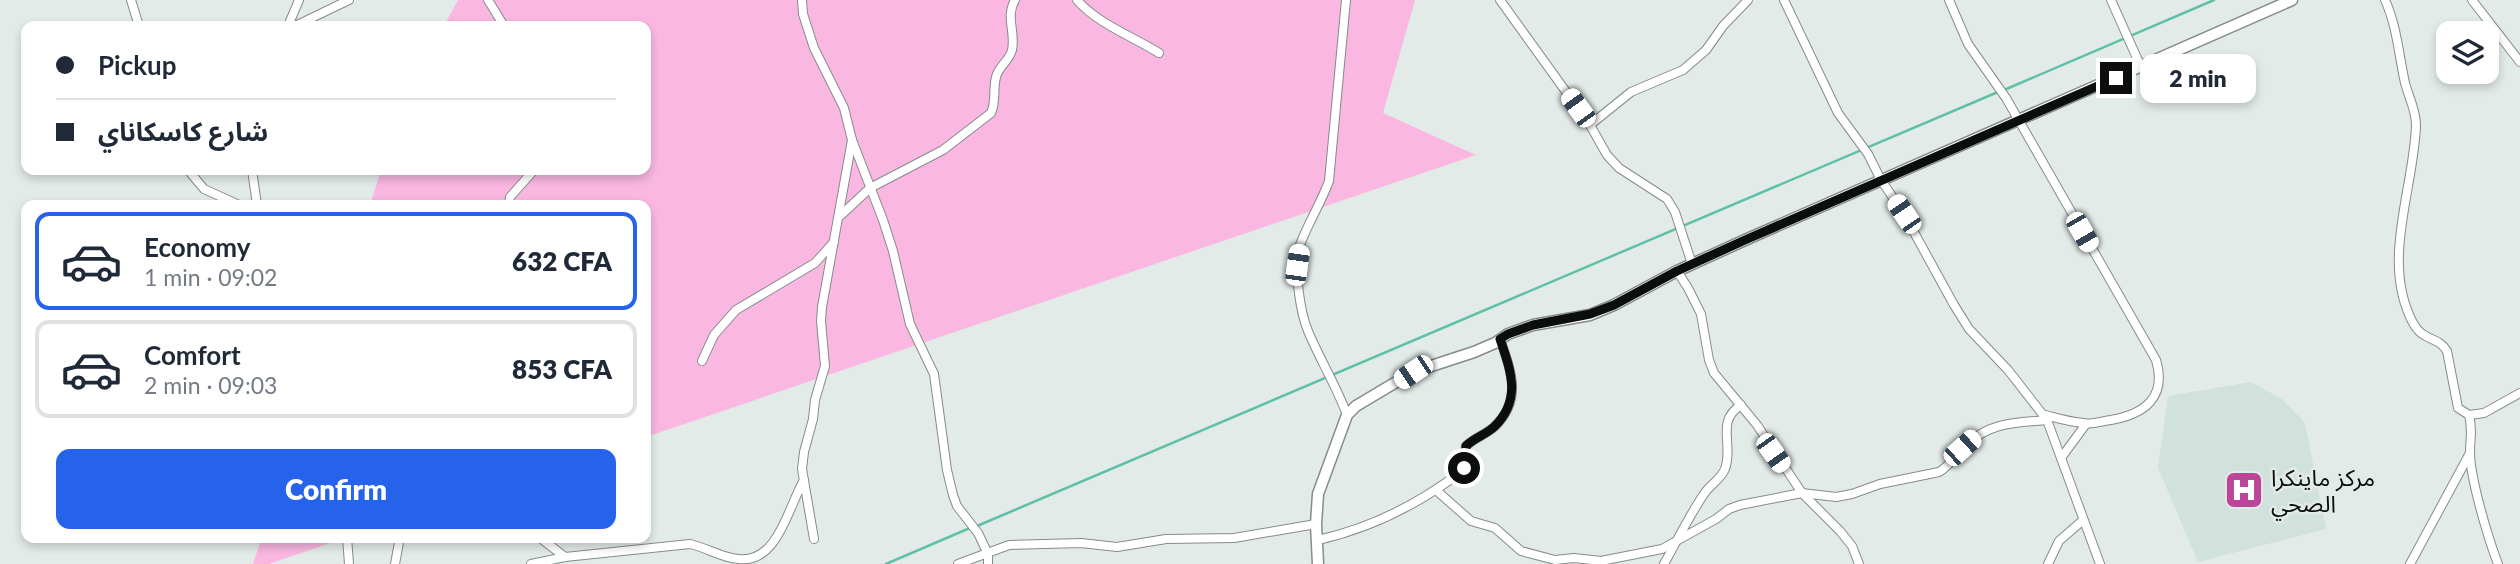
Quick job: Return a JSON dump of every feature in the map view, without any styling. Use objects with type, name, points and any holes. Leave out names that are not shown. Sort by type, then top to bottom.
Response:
[{"type":"street","points":[[131,0],[137,21]]},
{"type":"street","points":[[290,21],[299,0]]},
{"type":"street","points":[[305,21],[349,0]]},
{"type":"street","points":[[488,0],[501,21]]},
{"type":"street","points":[[802,0],[803,14],[814,48],[844,108],[852,140],[893,251],[910,324],[934,374],[953,495],[957,506],[978,533],[988,554],[988,564]]},
{"type":"street","points":[[840,216],[870,188],[943,150],[991,113],[995,105],[995,79],[1013,48],[1010,14],[1014,0]]},
{"type":"street","points":[[1077,0],[1097,17],[1159,53]]},
{"type":"street","points":[[1346,0],[1329,181],[1300,247],[1297,265],[1307,329],[1334,381],[1347,415]]},
{"type":"street","points":[[1500,0],[1590,125],[1608,155],[1619,167],[1667,199],[1675,212],[1692,264]]},
{"type":"street","points":[[1590,125],[1631,92],[1683,70],[1706,50],[1723,26],[1748,0]]},
{"type":"street","points":[[1784,0],[1838,113],[1868,154],[1969,329],[2008,370],[2046,418],[2100,564]]},
{"type":"street","points":[[1437,491],[1471,521],[1495,528],[1521,551],[1544,558],[1601,561],[1662,549],[1729,509],[1802,493],[1844,495],[1880,484],[1939,472],[1987,429],[2003,424],[2046,418],[2086,424],[2139,412],[2149,404],[2158,388],[2160,372],[2156,360],[2006,98],[1968,44],[1949,0]]},
{"type":"street","points":[[2111,0],[2141,67]]},
{"type":"street","points":[[2385,0],[2416,117],[2414,151],[2399,255],[2401,289],[2412,321],[2421,335],[2444,346],[2447,351],[2458,408],[2469,415],[2484,413],[2520,393]]},
{"type":"street","points":[[2472,0],[2520,62]]},
{"type":"street","points":[[1318,564],[1318,494],[1347,415],[1356,406],[1413,372],[1474,352],[1508,334],[1533,325],[1590,314],[1614,305],[1692,264],[2285,2]]},
{"type":"street","points":[[814,540],[802,469],[812,428],[815,400],[825,366],[821,321],[852,140]]},
{"type":"street","points":[[192,175],[204,189],[228,200]]},
{"type":"street","points":[[252,175],[256,200]]},
{"type":"street","points":[[510,200],[530,175]]},
{"type":"street","points":[[702,361],[714,335],[736,310],[815,263],[835,241]]},
{"type":"street","points":[[1677,271],[1700,314],[1714,373],[1741,405],[1802,493],[1852,546],[1858,564]]},
{"type":"street","points":[[1318,540],[1384,520],[1437,491],[1462,471],[1466,446],[1494,427],[1511,397],[1511,372],[1500,339]]},
{"type":"street","points":[[1664,564],[1702,497],[1724,471],[1727,461],[1727,419],[1731,411],[1741,405]]},
{"type":"street","points":[[2469,415],[2473,433],[2470,453],[2478,495],[2498,564]]},
{"type":"street","points":[[2061,458],[2086,424]]},
{"type":"street","points":[[2410,564],[2470,453]]},
{"type":"street","points":[[531,564],[565,556],[690,544],[708,548],[729,558],[753,558],[766,551],[778,535],[804,480]]},
{"type":"street","points":[[2048,564],[2059,541],[2082,521]]},
{"type":"street","points":[[958,564],[1009,545],[1080,543],[1117,547],[1166,540],[1234,538],[1316,524]]},
{"type":"street","points":[[348,543],[349,564]]},
{"type":"street","points":[[396,564],[399,543]]},
{"type":"street","points":[[547,543],[565,556]]},
{"type":"street","points":[[2490,564],[2494,554]]},
{"type":"shaded area","points":[[458,0],[1415,0],[1383,113],[1476,155],[651,435],[651,200],[372,200],[379,175],[651,175],[651,21],[447,21]]},
{"type":"shaded area","name":"مركز ماينكرا الصحي","points":[[2251,382],[2282,399],[2305,423],[2326,529],[2198,562],[2158,468],[2168,396]]},
{"type":"shaded area","points":[[260,543],[330,543],[269,564],[253,564]]},
{"type":"waterway","points":[[2004,90],[2214,0]]},
{"type":"waterway","points":[[977,526],[1998,92]]},
{"type":"waterway","points":[[886,564],[970,528]]},
{"type":"place","name":"مركز ماينكرا الصحي","points":[[2244,490]]},
{"type":"route","points":[[1464,468],[1466,446],[1494,427],[1513,391],[1511,372],[1500,339],[1508,334],[1533,325],[1590,314],[1614,305],[1677,271],[1745,240],[2116,78]]}]
